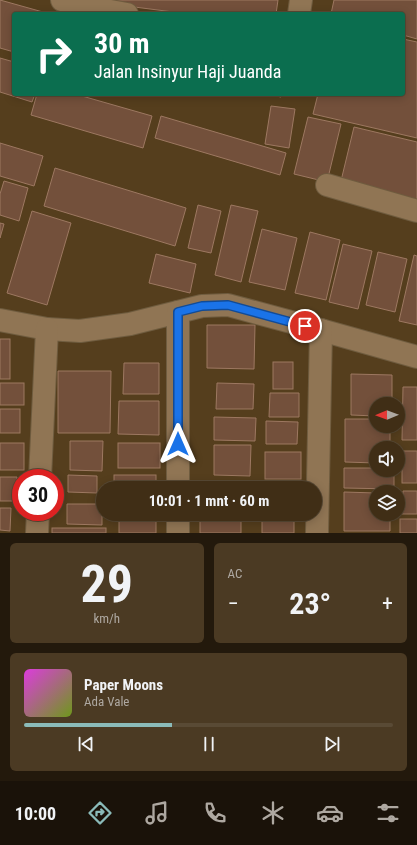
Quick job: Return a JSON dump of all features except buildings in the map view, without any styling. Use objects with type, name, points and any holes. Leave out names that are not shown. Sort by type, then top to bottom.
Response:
[{"type":"street","points":[[62,0],[99,10],[113,12]]},
{"type":"street","points":[[299,12],[301,0]]},
{"type":"street","points":[[327,186],[417,211]]},
{"type":"street","points":[[0,320],[47,330],[80,331],[130,324],[202,306],[228,305],[417,357]]},
{"type":"street","points":[[178,312],[178,481]]},
{"type":"street","points":[[40,469],[47,330]]},
{"type":"street","points":[[317,533],[321,330]]},
{"type":"street","points":[[37,533],[38,521]]},
{"type":"street","points":[[178,521],[178,533]]},
{"type":"route","points":[[178,444],[178,312],[202,306],[228,305],[305,326]]}]
